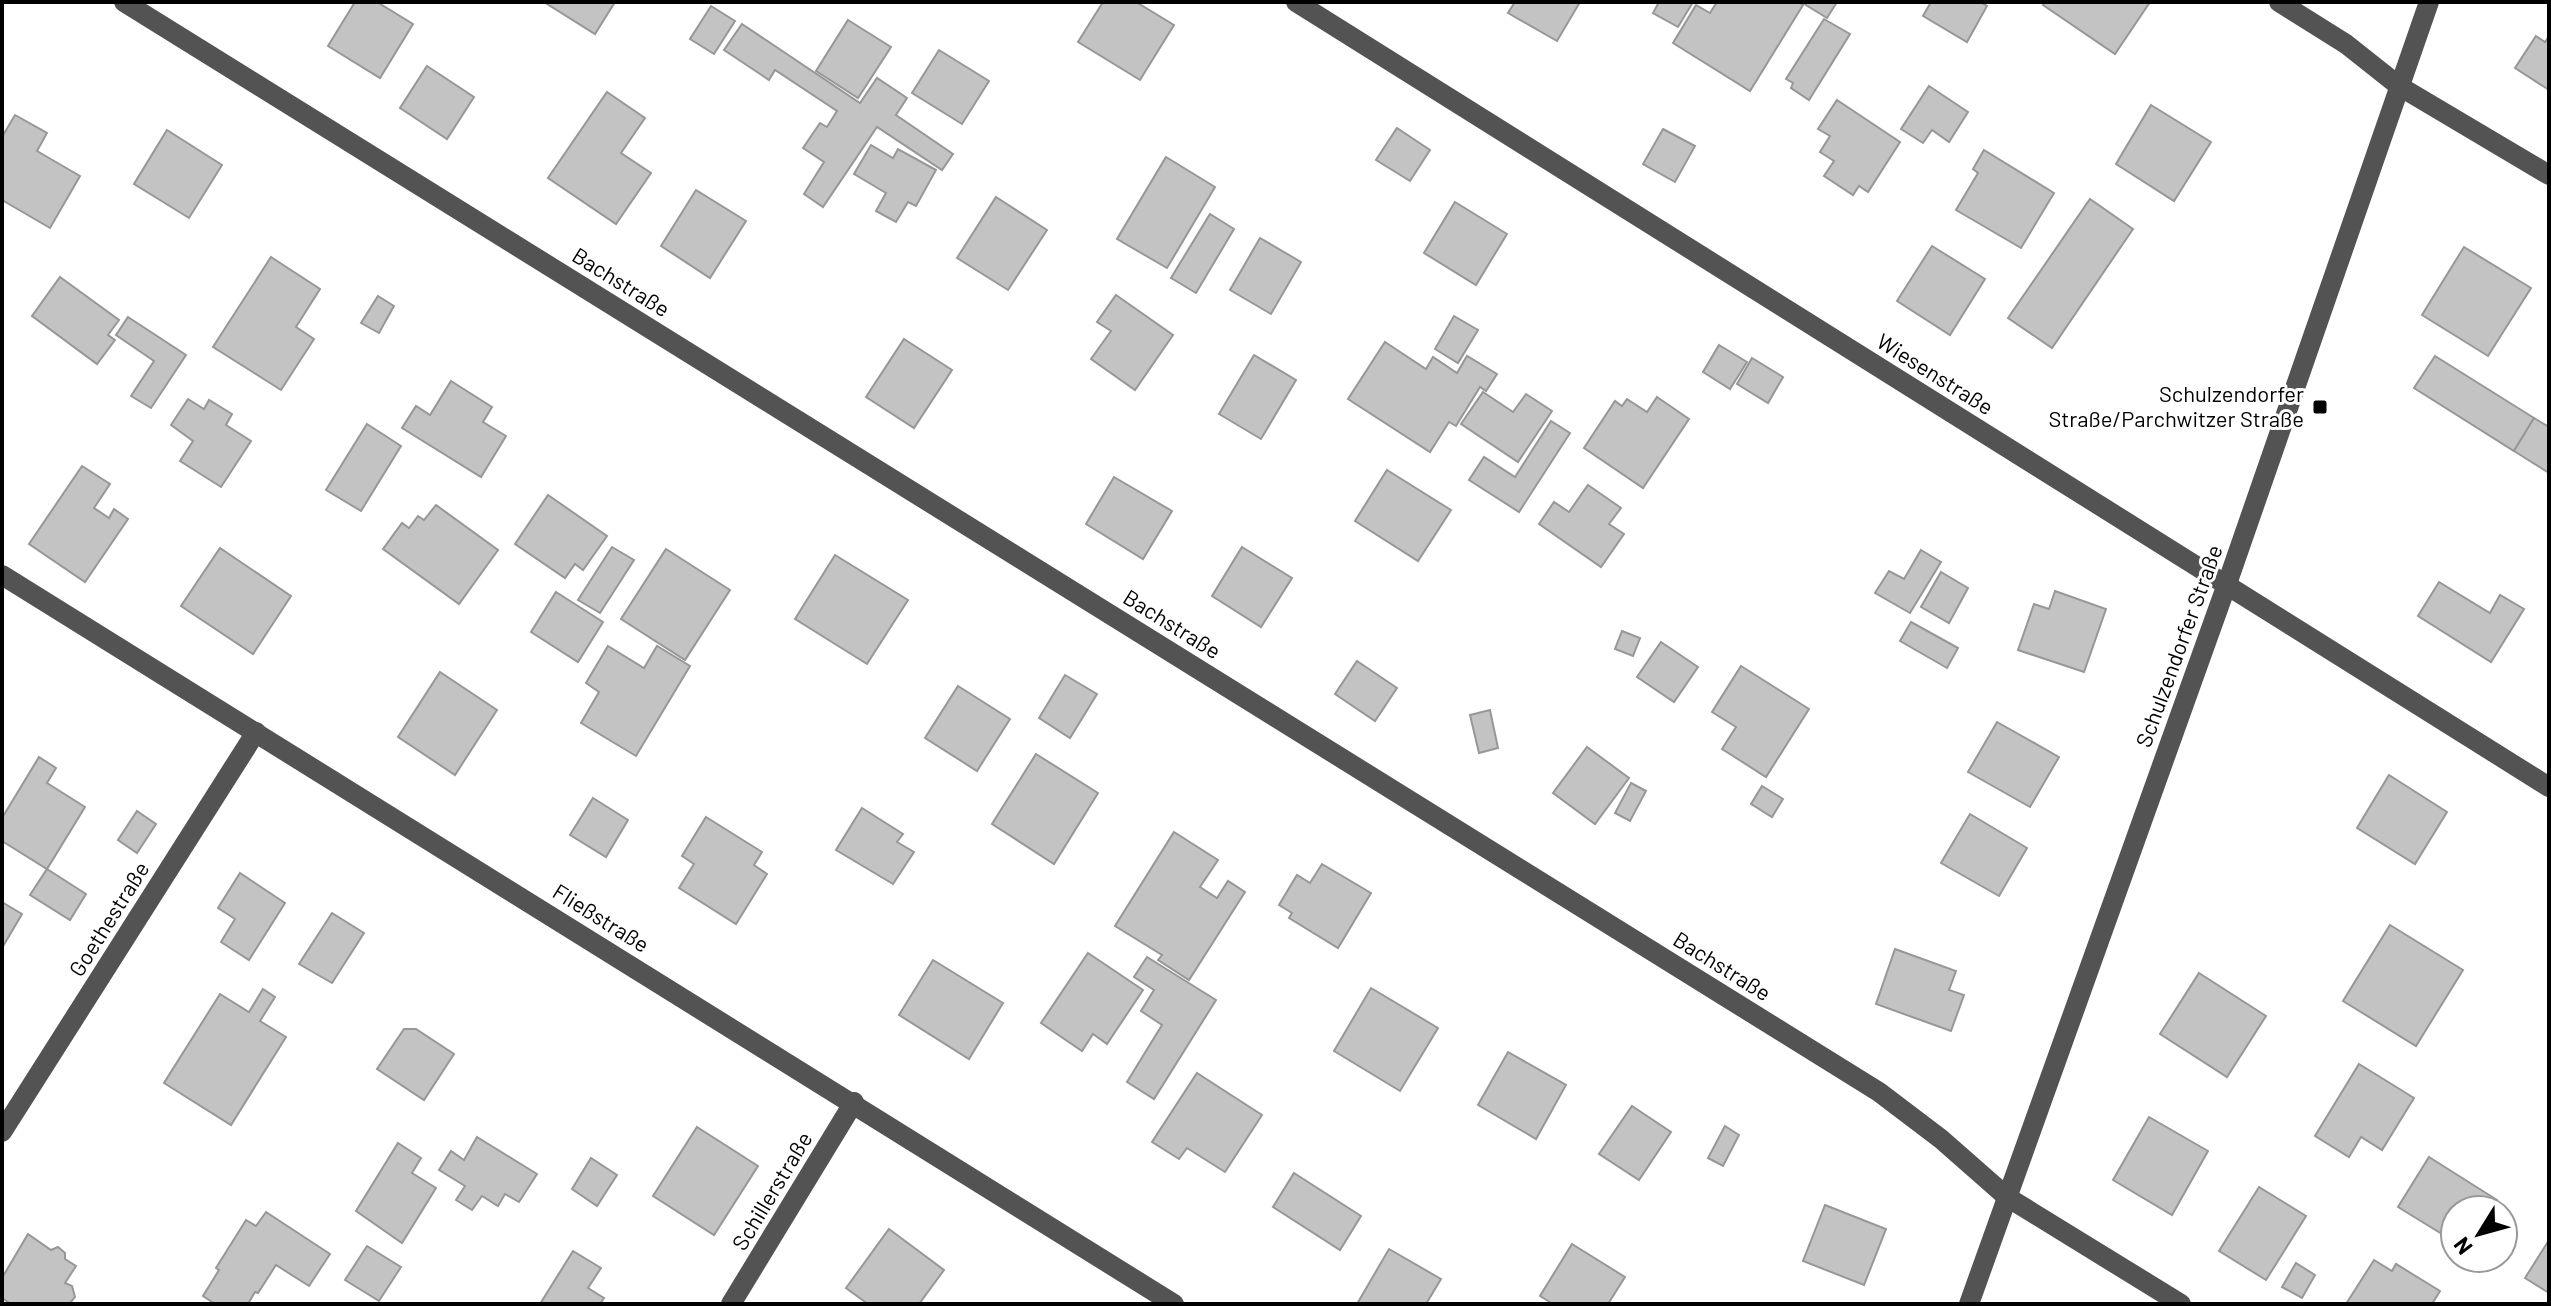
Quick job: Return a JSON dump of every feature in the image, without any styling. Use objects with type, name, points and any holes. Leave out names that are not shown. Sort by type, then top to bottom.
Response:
[{"type":"street","name":"Bachstraße","points":[[124,2],[1879,1092],[1941,1139],[2007,1197],[2181,1304]]},
{"type":"street","name":"Wiesenstraße","points":[[1296,2],[2549,787]]},
{"type":"street","points":[[2279,2],[2346,44],[2399,86],[2549,175]]},
{"type":"street","name":"Schulzendorfer Straße","points":[[1969,1304],[2227,584],[2429,2]]},
{"type":"street","name":"Fließstraße","points":[[2,575],[854,1102],[1174,1304]]},
{"type":"street","name":"Goethestraße","points":[[2,1132],[256,732]]},
{"type":"street","name":"Schillerstraße","points":[[731,1304],[854,1102]]},
{"type":"building","points":[[355,2],[377,2],[413,24],[380,78],[328,46]]},
{"type":"building","points":[[544,2],[615,2],[595,34]]},
{"type":"building","points":[[1103,2],[1136,2],[1174,25],[1140,80],[1078,42]]},
{"type":"building","points":[[1515,2],[1580,2],[1557,41],[1508,13]]},
{"type":"building","points":[[1659,2],[1693,2],[1678,27],[1653,13]]},
{"type":"building","points":[[1717,2],[1798,2],[1803,5],[1750,91],[1673,43],[1696,5],[1710,13]]},
{"type":"building","points":[[1801,2],[1837,2],[1827,18]]},
{"type":"building","points":[[1931,2],[1980,2],[1987,6],[1967,42],[1923,16]]},
{"type":"building","points":[[2045,2],[2150,2],[2115,54],[2043,5]]},
{"type":"building","points":[[711,6],[735,21],[714,54],[690,39]]},
{"type":"building","points":[[1824,19],[1850,34],[1809,100],[1791,88],[1793,83],[1786,79]]},
{"type":"building","points":[[848,20],[891,47],[858,98],[816,71]]},
{"type":"building","points":[[742,24],[860,103],[877,78],[907,98],[896,115],[953,154],[942,170],[877,127],[823,207],[804,194],[824,162],[803,148],[820,123],[827,127],[837,111],[775,70],[769,80],[724,50]]},
{"type":"building","points":[[2536,36],[2545,42],[2549,36],[2549,90],[2515,68]]},
{"type":"building","points":[[939,50],[989,81],[962,124],[912,93]]},
{"type":"building","points":[[427,66],[474,97],[447,139],[400,108]]},
{"type":"building","points":[[1929,86],[1968,112],[1949,142],[1932,130],[1923,143],[1901,129]]},
{"type":"building","points":[[607,92],[645,118],[621,153],[651,173],[616,224],[548,178]]},
{"type":"building","points":[[1837,100],[1900,142],[1868,192],[1859,186],[1853,195],[1824,176],[1834,161],[1820,152],[1830,136],[1818,129]]},
{"type":"building","points":[[2151,105],[2211,142],[2174,201],[2116,164]]},
{"type":"building","points":[[15,115],[47,133],[37,151],[80,176],[50,228],[2,200],[2,137]]},
{"type":"building","points":[[1397,128],[1430,150],[1410,181],[1376,160]]},
{"type":"building","points":[[1663,129],[1695,146],[1675,182],[1643,164]]},
{"type":"building","points":[[167,130],[222,165],[189,218],[134,184]]},
{"type":"building","points":[[871,145],[893,158],[898,149],[936,170],[916,206],[908,202],[896,222],[876,211],[886,193],[854,174]]},
{"type":"building","points":[[1984,150],[2054,193],[2021,248],[1956,210],[1978,173],[1973,169]]},
{"type":"building","points":[[1166,157],[1215,187],[1167,268],[1117,239]]},
{"type":"building","points":[[696,190],[746,221],[710,278],[661,246]]},
{"type":"building","points":[[996,197],[1047,230],[1008,290],[957,258]]},
{"type":"building","points":[[2090,199],[2133,229],[2052,348],[2008,318]]},
{"type":"building","points":[[1455,202],[1507,234],[1476,285],[1424,253]]},
{"type":"building","points":[[1210,214],[1234,229],[1196,293],[1171,278]]},
{"type":"building","points":[[1260,238],[1301,262],[1271,314],[1230,290]]},
{"type":"building","points":[[1932,246],[1985,279],[1950,335],[1897,301]]},
{"type":"building","points":[[2464,247],[2531,288],[2488,356],[2422,315]]},
{"type":"building","points":[[271,257],[320,289],[296,327],[314,339],[281,390],[213,347]]},
{"type":"building","points":[[60,277],[119,320],[108,335],[115,340],[97,364],[32,316]]},
{"type":"building","points":[[1116,295],[1173,335],[1135,390],[1091,359],[1111,331],[1097,322]]},
{"type":"building","points":[[378,296],[394,306],[379,333],[361,323]]},
{"type":"building","points":[[1454,316],[1478,330],[1458,363],[1435,349]]},
{"type":"building","points":[[128,317],[186,355],[151,408],[131,396],[154,361],[116,335]]},
{"type":"building","points":[[904,339],[952,370],[914,428],[866,397]]},
{"type":"building","points":[[1385,342],[1426,369],[1433,357],[1457,373],[1467,356],[1497,374],[1486,391],[1480,387],[1456,426],[1449,422],[1430,452],[1348,399]]},
{"type":"building","points":[[1719,345],[1747,362],[1730,389],[1703,372]]},
{"type":"building","points":[[1254,355],[1296,380],[1261,439],[1219,414]]},
{"type":"building","points":[[2435,356],[2534,418],[2514,451],[2414,388]]},
{"type":"building","points":[[1752,358],[1783,377],[1768,403],[1737,384]]},
{"type":"building","points":[[451,381],[492,407],[483,422],[506,436],[481,477],[402,428],[416,406],[430,415]]},
{"type":"building","points":[[1483,392],[1513,412],[1526,394],[1552,411],[1518,462],[1461,424]]},
{"type":"building","points":[[1657,397],[1689,419],[1643,488],[1584,448],[1615,401],[1622,406],[1627,399],[1647,412]]},
{"type":"building","points":[[188,399],[204,409],[209,400],[232,414],[226,425],[251,441],[221,487],[180,461],[193,441],[171,425]]},
{"type":"building","points":[[2534,418],[2549,427],[2549,473],[2514,451]]},
{"type":"building","points":[[1551,421],[1570,433],[1519,512],[1469,480],[1484,457],[1515,477]]},
{"type":"building","points":[[367,424],[401,446],[361,511],[326,490]]},
{"type":"building","points":[[82,466],[110,484],[94,508],[109,518],[114,509],[128,519],[85,582],[29,544]]},
{"type":"building","points":[[1387,470],[1451,510],[1418,561],[1355,521]]},
{"type":"building","points":[[1114,477],[1172,511],[1143,559],[1086,524]]},
{"type":"building","points":[[1588,485],[1621,508],[1609,524],[1624,534],[1601,567],[1539,524],[1554,502],[1569,512]]},
{"type":"building","points":[[548,495],[607,536],[583,570],[575,564],[565,578],[515,544]]},
{"type":"building","points":[[436,505],[498,550],[459,604],[383,549],[402,523],[409,528],[418,516],[424,520]]},
{"type":"building","points":[[612,547],[634,560],[600,613],[578,600]]},
{"type":"building","points":[[1242,547],[1292,578],[1261,627],[1212,596]]},
{"type":"building","points":[[220,548],[291,596],[253,654],[181,606]]},
{"type":"building","points":[[666,549],[730,590],[685,660],[621,619]]},
{"type":"building","points":[[1921,550],[1941,562],[1910,613],[1875,593],[1889,571],[1904,579]]},
{"type":"building","points":[[835,555],[908,600],[867,664],[795,619]]},
{"type":"building","points":[[1941,572],[1968,588],[1949,623],[1921,607]]},
{"type":"building","points":[[2439,582],[2490,613],[2500,595],[2524,609],[2491,662],[2418,616]]},
{"type":"building","points":[[2055,591],[2106,609],[2084,672],[2018,650],[2034,604],[2049,609]]},
{"type":"building","points":[[556,592],[603,622],[578,662],[531,632]]},
{"type":"building","points":[[1911,622],[1958,648],[1947,668],[1900,641]]},
{"type":"building","points":[[1622,631],[1640,638],[1633,656],[1615,649]]},
{"type":"building","points":[[1661,642],[1698,667],[1674,702],[1637,677]]},
{"type":"building","points":[[608,646],[644,668],[657,646],[690,666],[636,756],[581,723],[599,692],[586,683]]},
{"type":"building","points":[[1357,661],[1397,688],[1375,721],[1335,694]]},
{"type":"building","points":[[1741,666],[1809,709],[1766,777],[1722,749],[1736,727],[1712,712]]},
{"type":"building","points":[[440,672],[497,710],[455,775],[398,737]]},
{"type":"building","points":[[1065,675],[1097,694],[1070,738],[1039,718]]},
{"type":"building","points":[[958,686],[1010,719],[977,771],[925,738]]},
{"type":"building","points":[[1490,710],[1498,748],[1479,753],[1470,715]]},
{"type":"building","points":[[1997,722],[2059,757],[2030,807],[1968,772]]},
{"type":"building","points":[[1587,747],[1629,778],[1595,824],[1553,793]]},
{"type":"building","points":[[1036,754],[1098,793],[1054,864],[992,824]]},
{"type":"building","points":[[39,757],[56,768],[47,783],[85,807],[47,869],[2,841],[2,818]]},
{"type":"building","points":[[2389,775],[2447,812],[2415,864],[2357,828]]},
{"type":"building","points":[[1631,783],[1646,791],[1630,821],[1615,813]]},
{"type":"building","points":[[1762,786],[1783,799],[1772,817],[1751,804]]},
{"type":"building","points":[[593,798],[628,820],[606,857],[570,835]]},
{"type":"building","points":[[862,808],[903,834],[897,842],[914,852],[893,884],[836,850]]},
{"type":"building","points":[[137,811],[156,824],[137,853],[118,840]]},
{"type":"building","points":[[1970,814],[2027,848],[1999,896],[1941,863]]},
{"type":"building","points":[[706,817],[762,852],[754,865],[767,874],[736,924],[679,888],[694,864],[682,856]]},
{"type":"building","points":[[1174,832],[1218,860],[1200,887],[1217,898],[1228,881],[1245,892],[1189,980],[1158,960],[1162,955],[1115,926]]},
{"type":"building","points":[[1322,864],[1371,893],[1338,948],[1289,918],[1292,913],[1279,905],[1297,875],[1310,883]]},
{"type":"building","points":[[47,869],[86,894],[70,920],[30,895]]},
{"type":"building","points":[[240,873],[285,903],[249,960],[221,942],[235,919],[218,908]]},
{"type":"building","points":[[2,902],[22,914],[2,948]]},
{"type":"building","points":[[332,913],[364,933],[332,983],[299,964]]},
{"type":"building","points":[[2390,925],[2463,970],[2416,1046],[2343,1001]]},
{"type":"building","points":[[1895,949],[1956,971],[1949,990],[1964,995],[1951,1031],[1876,1004]]},
{"type":"building","points":[[1088,953],[1143,990],[1107,1044],[1093,1034],[1082,1051],[1041,1023]]},
{"type":"building","points":[[1147,957],[1216,1000],[1154,1099],[1127,1082],[1162,1025],[1141,1011],[1154,990],[1134,977]]},
{"type":"building","points":[[933,960],[1003,1003],[969,1059],[899,1015]]},
{"type":"building","points":[[2199,973],[2266,1016],[2227,1077],[2160,1034]]},
{"type":"building","points":[[1371,988],[1438,1028],[1400,1091],[1334,1051]]},
{"type":"building","points":[[263,989],[275,997],[260,1021],[286,1037],[231,1125],[164,1083],[220,994],[249,1012]]},
{"type":"building","points":[[404,1029],[416,1029],[454,1054],[424,1100],[377,1069]]},
{"type":"building","points":[[1508,1052],[1566,1085],[1536,1139],[1478,1105]]},
{"type":"building","points":[[2359,1064],[2414,1098],[2382,1150],[2361,1137],[2349,1157],[2315,1136]]},
{"type":"building","points":[[1197,1073],[1262,1115],[1225,1172],[1187,1148],[1179,1159],[1152,1142]]},
{"type":"building","points":[[1632,1106],[1671,1132],[1639,1180],[1599,1154]]},
{"type":"building","points":[[2149,1117],[2208,1151],[2172,1215],[2113,1180]]},
{"type":"building","points":[[1725,1126],[1739,1135],[1723,1166],[1708,1158]]},
{"type":"building","points":[[697,1127],[758,1166],[714,1235],[653,1196]]},
{"type":"building","points":[[477,1137],[537,1174],[519,1202],[505,1194],[498,1206],[482,1196],[472,1210],[456,1200],[465,1186],[439,1170],[451,1151],[464,1160]]},
{"type":"building","points":[[398,1143],[421,1158],[412,1173],[436,1188],[402,1243],[356,1211]]},
{"type":"building","points":[[2429,1157],[2488,1194],[2439,1194],[2439,1232],[2398,1207]]},
{"type":"building","points":[[591,1158],[617,1175],[597,1206],[572,1189]]},
{"type":"building","points":[[1294,1173],[1361,1216],[1340,1250],[1273,1207]]},
{"type":"building","points":[[2259,1187],[2306,1216],[2266,1280],[2219,1251]]},
{"type":"building","points":[[1825,1205],[1886,1229],[1864,1285],[1803,1261]]},
{"type":"building","points":[[266,1212],[330,1254],[309,1286],[276,1265],[248,1304],[215,1304],[203,1296],[219,1270],[216,1268],[246,1220],[256,1226]]},
{"type":"building","points":[[889,1229],[944,1270],[919,1304],[868,1304],[846,1288]]},
{"type":"building","points":[[28,1234],[51,1250],[58,1247],[65,1253],[65,1259],[76,1266],[65,1283],[72,1286],[75,1297],[70,1303],[11,1304],[2,1298],[2,1278]]},
{"type":"building","points":[[2549,1240],[2549,1293],[2525,1278]]},
{"type":"building","points":[[1572,1244],[1625,1277],[1608,1304],[1553,1304],[1540,1296]]},
{"type":"building","points":[[367,1246],[401,1267],[379,1301],[345,1280]]},
{"type":"building","points":[[1389,1249],[1441,1279],[1426,1304],[1357,1304]]},
{"type":"building","points":[[573,1251],[601,1268],[588,1288],[604,1298],[600,1304],[540,1304]]},
{"type":"building","points":[[2374,1260],[2392,1271],[2396,1264],[2440,1291],[2432,1304],[2346,1304]]},
{"type":"building","points":[[2296,1263],[2315,1275],[2302,1298],[2282,1287]]},
{"type":"place","name":"Schulzendorfer Straße/Parchwitzer Straße","points":[[2320,407]]}]
